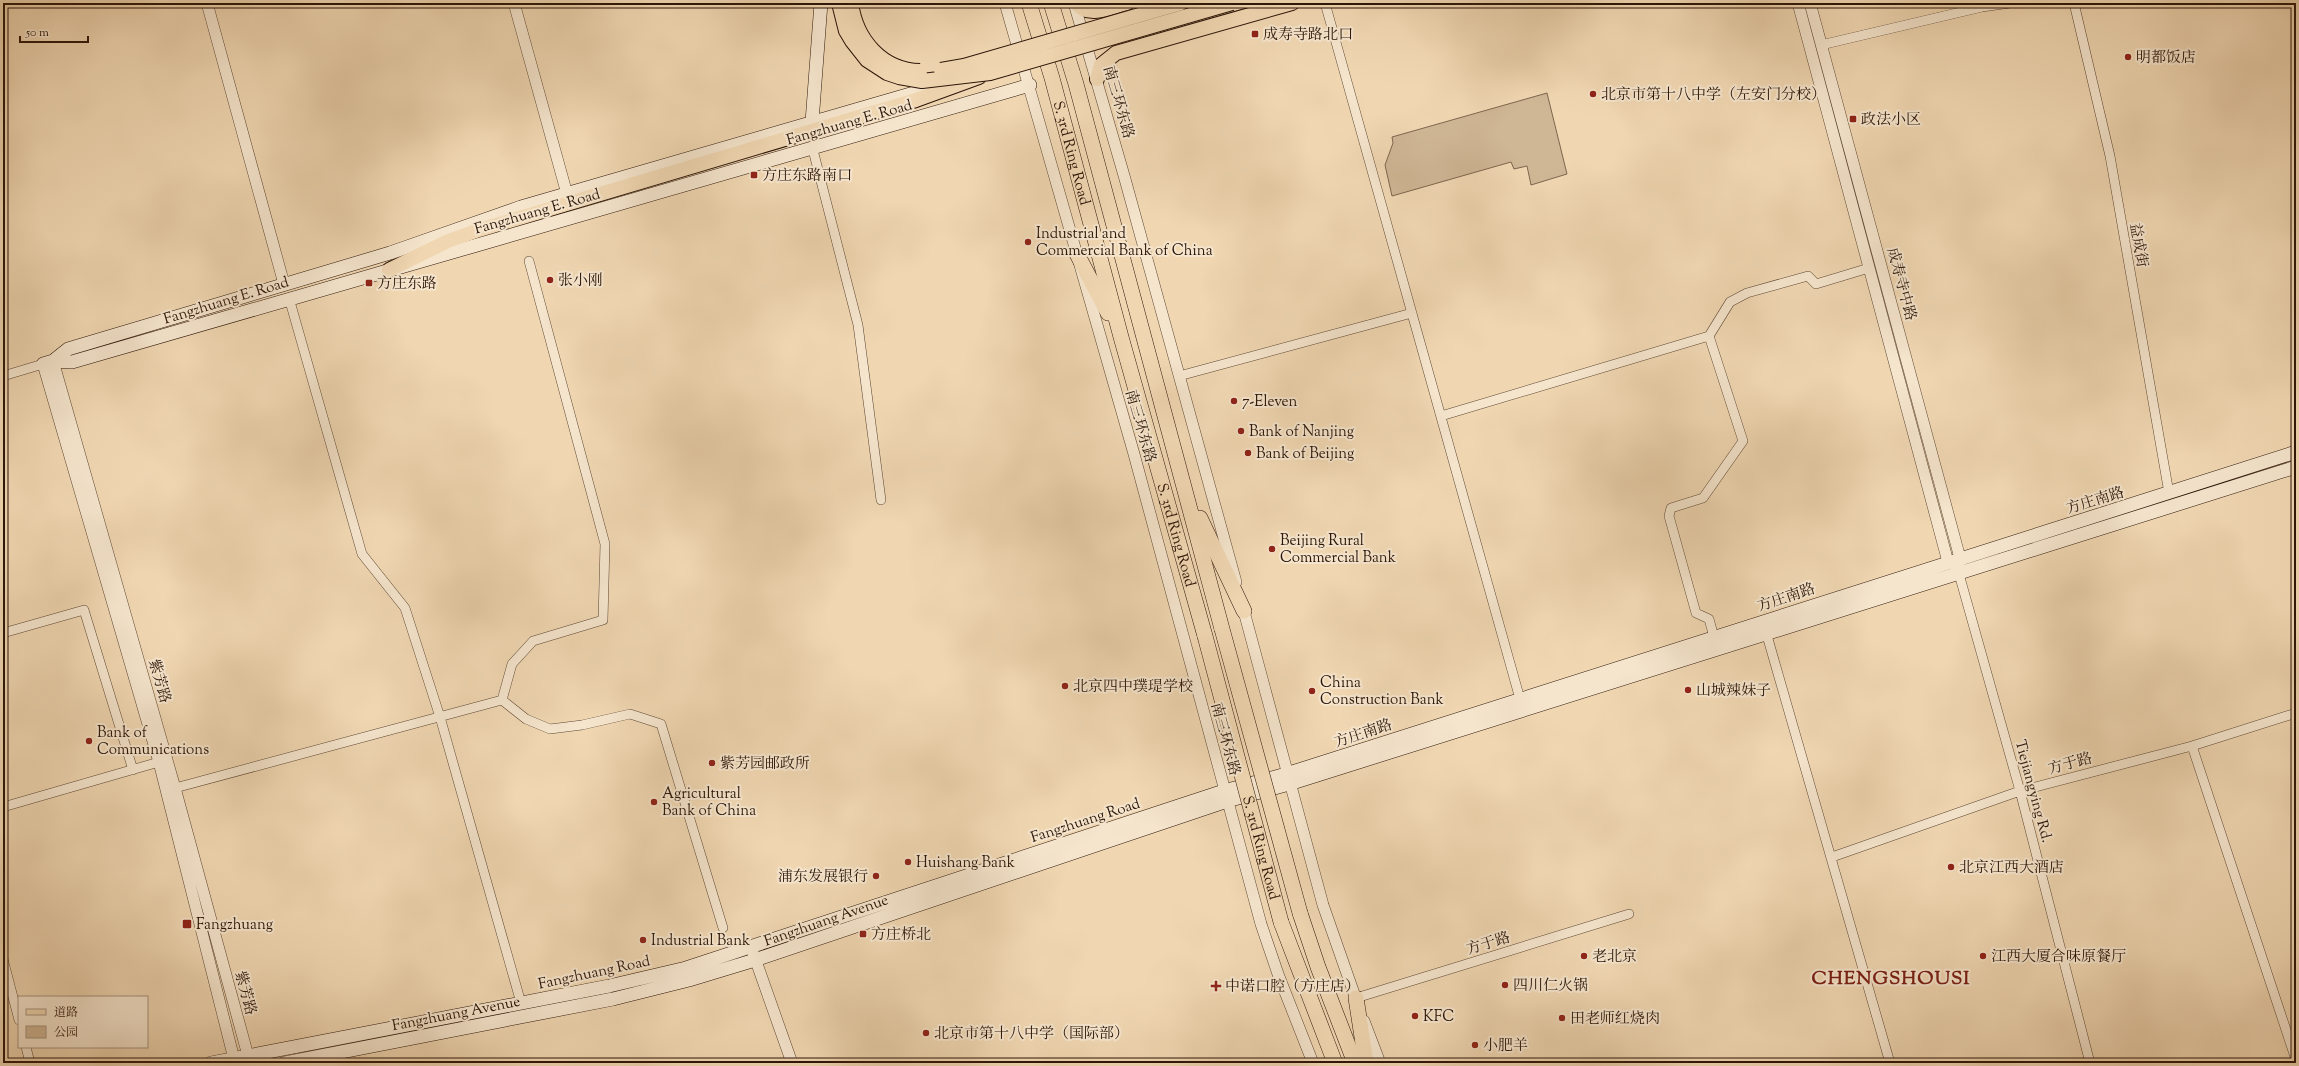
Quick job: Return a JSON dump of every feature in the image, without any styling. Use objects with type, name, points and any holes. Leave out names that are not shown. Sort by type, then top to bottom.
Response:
[{"type":"highway","name":"S. 3rd Ring Road","points":[[1029,3],[1052,78],[1121,337],[1205,636],[1281,922],[1335,1063]]},
{"type":"highway","name":"S. 3rd Ring Road","points":[[1050,3],[1076,84],[1222,630],[1300,913],[1318,967],[1355,1063]]},
{"type":"highway","points":[[1077,254],[1121,337]]},
{"type":"highway","points":[[1184,484],[1244,611]]},
{"type":"highway","points":[[1356,998],[1366,1063]]},
{"type":"main road","points":[[812,122],[821,3]]},
{"type":"main road","points":[[839,3],[842,19],[852,41],[867,60],[887,73],[904,79],[922,81],[990,73]]},
{"type":"main road","points":[[851,3],[860,34],[874,52],[892,64],[903,68],[926,71],[964,66],[1182,3],[1183,11],[1188,20],[1198,26],[1208,27]]},
{"type":"main road","points":[[1075,3],[1084,10],[1091,11],[1127,3]]},
{"type":"main road","points":[[389,270],[448,241],[479,230],[916,100],[990,73],[1233,3]]},
{"type":"main road","points":[[1097,79],[1101,65],[1116,53],[1292,3]]},
{"type":"main road","points":[[48,363],[68,349],[390,253],[507,212],[1023,61]]},
{"type":"main road","name":"Fangzhuang E. Road","points":[[48,363],[72,362],[289,298],[813,150],[1030,86]]},
{"type":"main road","points":[[284,284],[289,298]]},
{"type":"main road","name":"方庄南路","points":[[1288,779],[1520,699],[2296,452]]},
{"type":"main road","name":"方庄南路","points":[[1288,779],[1959,574],[2296,467]]},
{"type":"main road","points":[[1225,796],[1288,779]]},
{"type":"main road","name":"Fangzhuang Road","points":[[211,1063],[249,1059],[686,968],[1225,796]]},
{"type":"main road","name":"Fangzhuang Avenue","points":[[285,1063],[613,1000],[756,960],[1225,796]]},
{"type":"street","points":[[207,3],[284,284]]},
{"type":"street","points":[[514,3],[568,194]]},
{"type":"street","name":"南三环东路","points":[[1005,3],[1023,61],[1134,454],[1225,796],[1261,924],[1278,974],[1313,1063]]},
{"type":"street","name":"南三环东路","points":[[1075,3],[1244,611],[1323,905],[1380,1063]]},
{"type":"street","points":[[1326,3],[1520,699]]},
{"type":"street","name":"成寿寺中路","points":[[1798,3],[1868,268],[1959,574]]},
{"type":"street","name":"成寿寺中路","points":[[1810,3],[1954,560]]},
{"type":"street","points":[[1821,45],[1982,7],[2010,3]]},
{"type":"street","name":"益成街","points":[[2074,3],[2110,156],[2169,493]]},
{"type":"street","points":[[813,150],[858,325],[881,500]]},
{"type":"street","points":[[502,700],[512,664],[534,641],[603,620],[605,544],[529,261]]},
{"type":"street","points":[[1441,416],[1709,336],[1730,302],[1747,293],[1808,276],[1816,284],[1868,268]]},
{"type":"street","points":[[289,298],[362,554],[405,608],[440,717],[521,1003]]},
{"type":"street","points":[[1179,376],[1412,313]]},
{"type":"street","points":[[1709,336],[1743,441],[1703,498],[1671,508],[1669,516],[1696,613],[1709,619],[1714,637]]},
{"type":"street","points":[[3,376],[48,363]]},
{"type":"street","name":"紫芳路","points":[[48,363],[159,762],[234,1061]]},
{"type":"street","name":"紫芳路","points":[[48,363],[175,788],[249,1059]]},
{"type":"street","name":"Tiejiangying Rd.","points":[[1959,574],[2020,791],[2090,1063]]},
{"type":"street","points":[[3,633],[84,610],[133,770]]},
{"type":"street","points":[[1766,632],[1832,857],[1890,1063]]},
{"type":"street","points":[[175,788],[502,700]]},
{"type":"street","points":[[502,700],[526,719],[550,729],[582,725],[630,714],[661,724],[723,928]]},
{"type":"street","name":"方于路","points":[[1832,857],[2020,791],[2192,746],[2296,713]]},
{"type":"street","points":[[2192,746],[2296,1060]]},
{"type":"street","points":[[3,807],[159,762]]},
{"type":"street","name":"方于路","points":[[1356,998],[1629,914]]},
{"type":"street","points":[[752,948],[792,1063]]},
{"type":"street","points":[[3,959],[18,1016]]},
{"type":"street","points":[[26,1048],[30,1063]]},
{"type":"green space","points":[[1547,93],[1567,174],[1531,185],[1527,166],[1514,169],[1511,162],[1392,196],[1385,165],[1393,143],[1392,137]]},
{"type":"place","name":"成寿寺路北口","points":[[1255,34]]},
{"type":"place","name":"明都饭店","points":[[2128,57]]},
{"type":"place","name":"北京市第十八中学（左安门分校）","points":[[1593,94]]},
{"type":"place","name":"政法小区","points":[[1853,119]]},
{"type":"place","name":"方庄东路南口","points":[[754,175]]},
{"type":"place","name":"Industrial and Commercial Bank of China","points":[[1028,242]]},
{"type":"place","name":"张小刚","points":[[550,280]]},
{"type":"place","name":"方庄东路","points":[[369,283]]},
{"type":"place","name":"7-Eleven","points":[[1234,401]]},
{"type":"place","name":"Bank of Nanjing","points":[[1241,431]]},
{"type":"place","name":"Bank of Beijing","points":[[1248,453]]},
{"type":"place","name":"Beijing Rural Commercial Bank","points":[[1272,549]]},
{"type":"place","name":"北京四中璞瑅学校","points":[[1065,686]]},
{"type":"place","name":"山城辣妹子","points":[[1688,690]]},
{"type":"place","name":"China Construction Bank","points":[[1312,691]]},
{"type":"place","name":"Bank of Communications","points":[[89,741]]},
{"type":"place","name":"紫芳园邮政所","points":[[712,763]]},
{"type":"place","name":"Agricultural Bank of China","points":[[654,802]]},
{"type":"place","name":"Huishang Bank","points":[[908,862]]},
{"type":"place","name":"北京江西大酒店","points":[[1951,867]]},
{"type":"place","name":"浦东发展银行","points":[[876,876]]},
{"type":"place","name":"Fangzhuang","points":[[187,924]]},
{"type":"place","name":"方庄桥北","points":[[863,934]]},
{"type":"place","name":"Industrial Bank","points":[[643,940]]},
{"type":"place","name":"老北京","points":[[1584,956]]},
{"type":"place","name":"江西大厦合味原餐厅","points":[[1983,956]]},
{"type":"place","name":"四川仁火锅","points":[[1505,985]]},
{"type":"place","name":"中诺口腔（方庄店）","points":[[1216,986]]},
{"type":"place","name":"KFC","points":[[1415,1016]]},
{"type":"place","name":"田老师红烧肉","points":[[1562,1018]]},
{"type":"place","name":"北京市第十八中学（国际部）","points":[[926,1033]]},
{"type":"place","name":"小肥羊","points":[[1475,1045]]},
{"type":"district","name":"CHENGSHOUSI","points":[[1891,977]]}]
